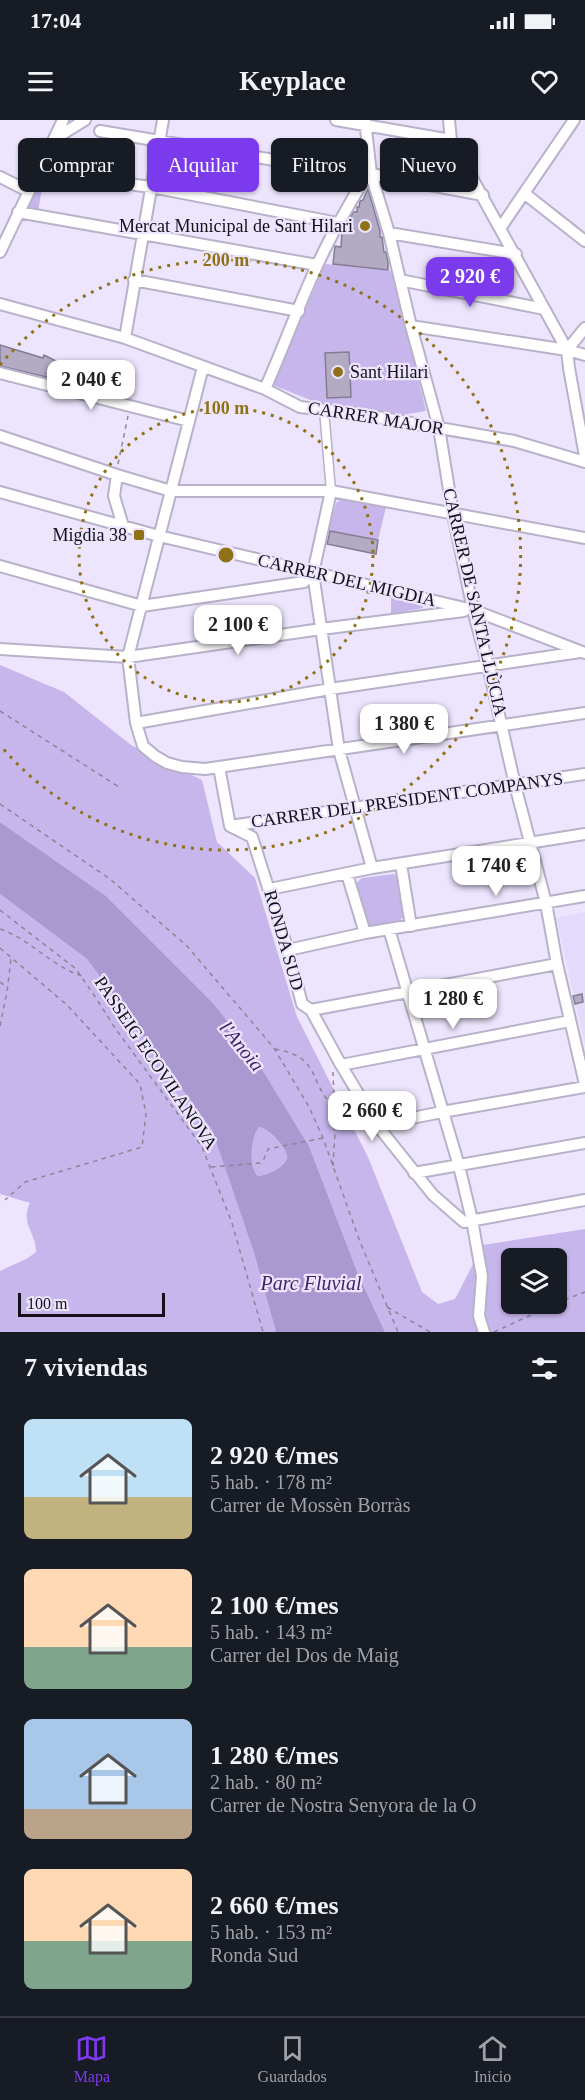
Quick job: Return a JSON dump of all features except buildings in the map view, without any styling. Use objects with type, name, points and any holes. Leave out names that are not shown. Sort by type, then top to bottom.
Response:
[{"type":"street","points":[[160,138],[163,120]]},
{"type":"street","points":[[336,120],[366,123],[441,138]]},
{"type":"street","points":[[449,120],[451,138]]},
{"type":"street","points":[[501,227],[574,120]]},
{"type":"street","points":[[54,138],[58,121],[81,123]]},
{"type":"street","points":[[56,138],[81,123]]},
{"type":"street","name":"CARRER DE SANTA LLÙCIA","points":[[366,123],[371,174],[389,233],[439,428],[453,514],[474,610],[529,843],[546,903],[557,964],[585,1086]]},
{"type":"street","points":[[100,130],[147,139]]},
{"type":"street","points":[[259,158],[358,174],[371,174],[483,195]]},
{"type":"street","points":[[265,389],[317,265],[338,223],[363,181],[371,174]]},
{"type":"street","points":[[0,177],[18,186]]},
{"type":"street","points":[[478,186],[567,350],[585,456]]},
{"type":"street","points":[[1,248],[28,192]]},
{"type":"street","points":[[125,338],[150,192]]},
{"type":"street","points":[[177,192],[338,223]]},
{"type":"street","points":[[524,193],[583,235]]},
{"type":"street","points":[[18,212],[317,265]]},
{"type":"street","points":[[389,233],[516,254]]},
{"type":"street","points":[[134,280],[299,311]]},
{"type":"street","points":[[400,280],[544,309]]},
{"type":"street","name":"CARRER MAJOR","points":[[0,304],[125,338],[265,389],[300,407],[514,441],[585,462]]},
{"type":"street","points":[[411,326],[567,350],[585,355]]},
{"type":"street","points":[[567,350],[585,328]]},
{"type":"street","points":[[203,367],[128,657],[136,723],[143,746],[155,756],[182,767],[205,769],[585,713]]},
{"type":"street","points":[[0,373],[189,421]]},
{"type":"street","points":[[324,410],[331,491],[313,573],[339,750],[372,868]]},
{"type":"street","points":[[0,436],[117,476],[171,491],[331,491],[585,538]]},
{"type":"street","points":[[117,476],[114,496],[123,526]]},
{"type":"street","name":"CARRER DEL MIGDIA","points":[[0,492],[159,536],[474,610],[583,652]]},
{"type":"street","points":[[0,566],[142,606],[304,582],[313,573]]},
{"type":"street","points":[[0,650],[128,657],[474,610]]},
{"type":"street","points":[[136,723],[330,689],[583,652]]},
{"type":"street","points":[[219,767],[230,826]]},
{"type":"street","name":"CARRER DEL PRESIDENT COMPANYS","points":[[230,826],[585,774]]},
{"type":"street","name":"RONDA SUD","points":[[230,826],[252,837],[270,889],[302,1004],[311,1010],[336,1065],[377,1125],[433,1195],[464,1222],[472,1220]]},
{"type":"street","points":[[270,889],[372,868],[585,834]]},
{"type":"street","points":[[401,864],[411,926]]},
{"type":"street","points":[[347,874],[365,933]]},
{"type":"street","points":[[288,950],[365,933],[585,896]]},
{"type":"street","points":[[389,929],[459,1166],[472,1220],[482,1276],[479,1316],[484,1332]]},
{"type":"street","points":[[311,1010],[557,964]]},
{"type":"street","points":[[336,1065],[570,1021]]},
{"type":"street","points":[[377,1125],[585,1086]]},
{"type":"street","points":[[414,1173],[585,1143]]},
{"type":"street","points":[[472,1220],[585,1200]]},
{"type":"path","points":[[117,476],[130,406]]},
{"type":"path","points":[[0,711],[119,787]]},
{"type":"path","points":[[0,804],[110,879],[187,946],[274,1048],[309,1107],[323,1138],[386,1306],[398,1332]]},
{"type":"path","name":"PASSEIG ECOVILANOVA","points":[[0,910],[82,976],[115,1028],[202,1148],[232,1223],[263,1332]]},
{"type":"path","points":[[0,928],[67,971],[82,976]]},
{"type":"path","points":[[0,948],[67,1005],[140,1084],[146,1114],[142,1147],[25,1182],[5,1200]]},
{"type":"path","points":[[0,1026],[11,959]]},
{"type":"path","points":[[0,982],[8,988]]},
{"type":"path","points":[[274,1048],[286,1050],[304,1060],[311,1067],[326,1100],[335,1108]]},
{"type":"path","points":[[333,1167],[336,1065]]},
{"type":"path","points":[[210,1167],[255,1163],[264,1159],[267,1149],[323,1138]]},
{"type":"path","points":[[567,1299],[585,1292]]},
{"type":"path","points":[[386,1306],[430,1332]]},
{"type":"path","points":[[493,1332],[532,1314]]},
{"type":"shaded area","points":[[32,192],[41,192],[38,212],[29,211],[27,202]]},
{"type":"shaded area","points":[[325,264],[393,271],[426,411],[396,416],[320,404],[273,385]]},
{"type":"shaded area","points":[[343,498],[386,507],[378,540],[328,531],[336,503]]},
{"type":"shaded area","points":[[391,598],[422,606],[423,608],[391,614]]},
{"type":"shaded area","points":[[0,665],[64,692],[131,745],[202,780],[217,842],[255,878],[297,1017],[368,1157],[422,1292],[438,1304],[455,1299],[483,1245],[585,1229],[585,1332],[385,1332],[358,1274],[309,1146],[252,1053],[214,1004],[106,896],[0,822]]},
{"type":"shaded area","points":[[394,874],[398,878],[404,916],[398,922],[371,926],[367,924],[355,884],[362,878]]},
{"type":"shaded area","points":[[0,894],[87,959],[212,1130],[254,1253],[276,1332],[0,1332],[0,1271],[36,1252],[27,1217],[30,1203],[0,1194]]},
{"type":"shaded area","points":[[585,912],[585,1045],[556,918]]},
{"type":"shaded area","points":[[259,1127],[277,1140],[285,1150],[287,1158],[279,1168],[258,1176],[253,1166],[252,1152],[254,1138]]},
{"type":"water","name":"Parc Fluvial","points":[[0,822],[106,896],[214,1004],[252,1053],[309,1146],[358,1274],[385,1332],[276,1332],[254,1253],[212,1130],[87,959],[0,894]],"holes":[[[259,1127],[281,1145],[287,1158],[279,1168],[258,1176],[253,1166],[252,1152],[256,1132]]]},
{"type":"place","name":"Mercat Municipal de Sant Hilari","points":[[365,226]]},
{"type":"place","name":"Sant Hilari","points":[[338,372]]},
{"type":"place","name":"Migdia 38","points":[[139,535]]},
{"type":"water label","name":"l'Anoia","points":[[242,1046]]}]
